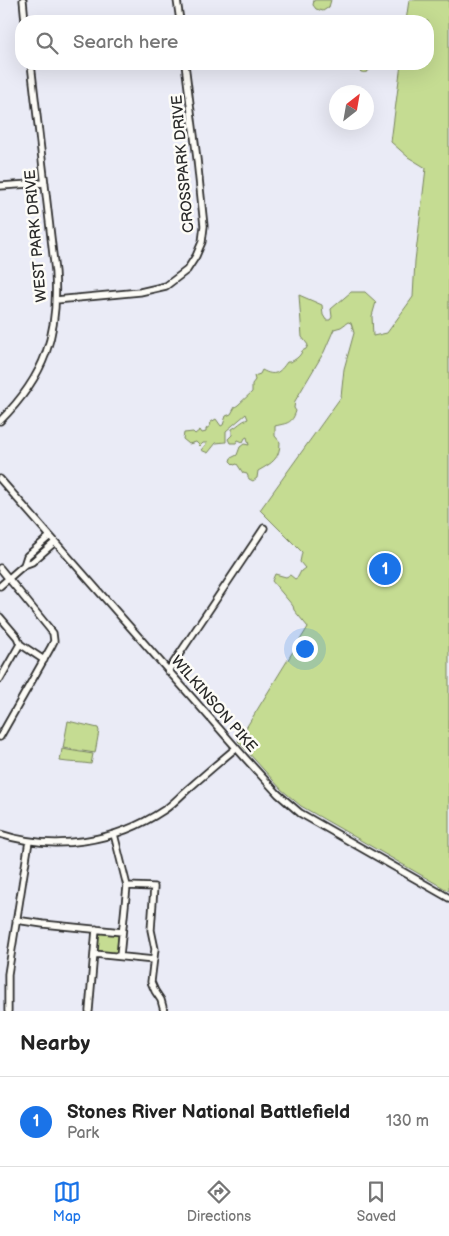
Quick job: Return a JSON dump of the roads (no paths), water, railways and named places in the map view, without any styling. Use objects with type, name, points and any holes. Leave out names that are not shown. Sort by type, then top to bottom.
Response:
[{"type":"street","points":[[23,0],[25,15]]},
{"type":"street","points":[[178,0],[179,15]]},
{"type":"street","name":"WEST PARK DRIVE","points":[[0,421],[25,393],[41,364],[51,335],[56,300],[45,183],[31,70]]},
{"type":"street","name":"CROSSPARK DRIVE","points":[[56,300],[133,293],[161,287],[178,278],[187,270],[196,256],[202,242],[204,226],[187,70]]},
{"type":"street","points":[[0,186],[45,183]]},
{"type":"street","name":"WILKINSON PIKE","points":[[0,479],[278,794],[300,813],[449,898]]},
{"type":"street","points":[[168,671],[264,528]]},
{"type":"street","points":[[24,565],[27,556],[50,536]]},
{"type":"street","points":[[0,586],[55,542]]},
{"type":"street","points":[[0,568],[53,633],[54,641],[0,737]]},
{"type":"street","points":[[0,617],[17,637],[20,644],[44,660]]},
{"type":"street","points":[[0,679],[2,672],[20,644]]},
{"type":"street","points":[[0,834],[29,841],[51,843],[78,842],[114,834],[138,825],[165,809],[236,748]]},
{"type":"street","points":[[114,834],[127,886],[120,956]]},
{"type":"street","points":[[8,1011],[8,974],[29,841]]},
{"type":"street","points":[[127,886],[154,887],[151,930],[154,960],[151,982],[161,1000],[164,1011]]},
{"type":"street","points":[[16,920],[122,932]]},
{"type":"street","points":[[89,1011],[96,929]]},
{"type":"street","points":[[94,954],[154,960]]},
{"type":"place","name":"Stones River National Battlefield","points":[[385,569]]}]
